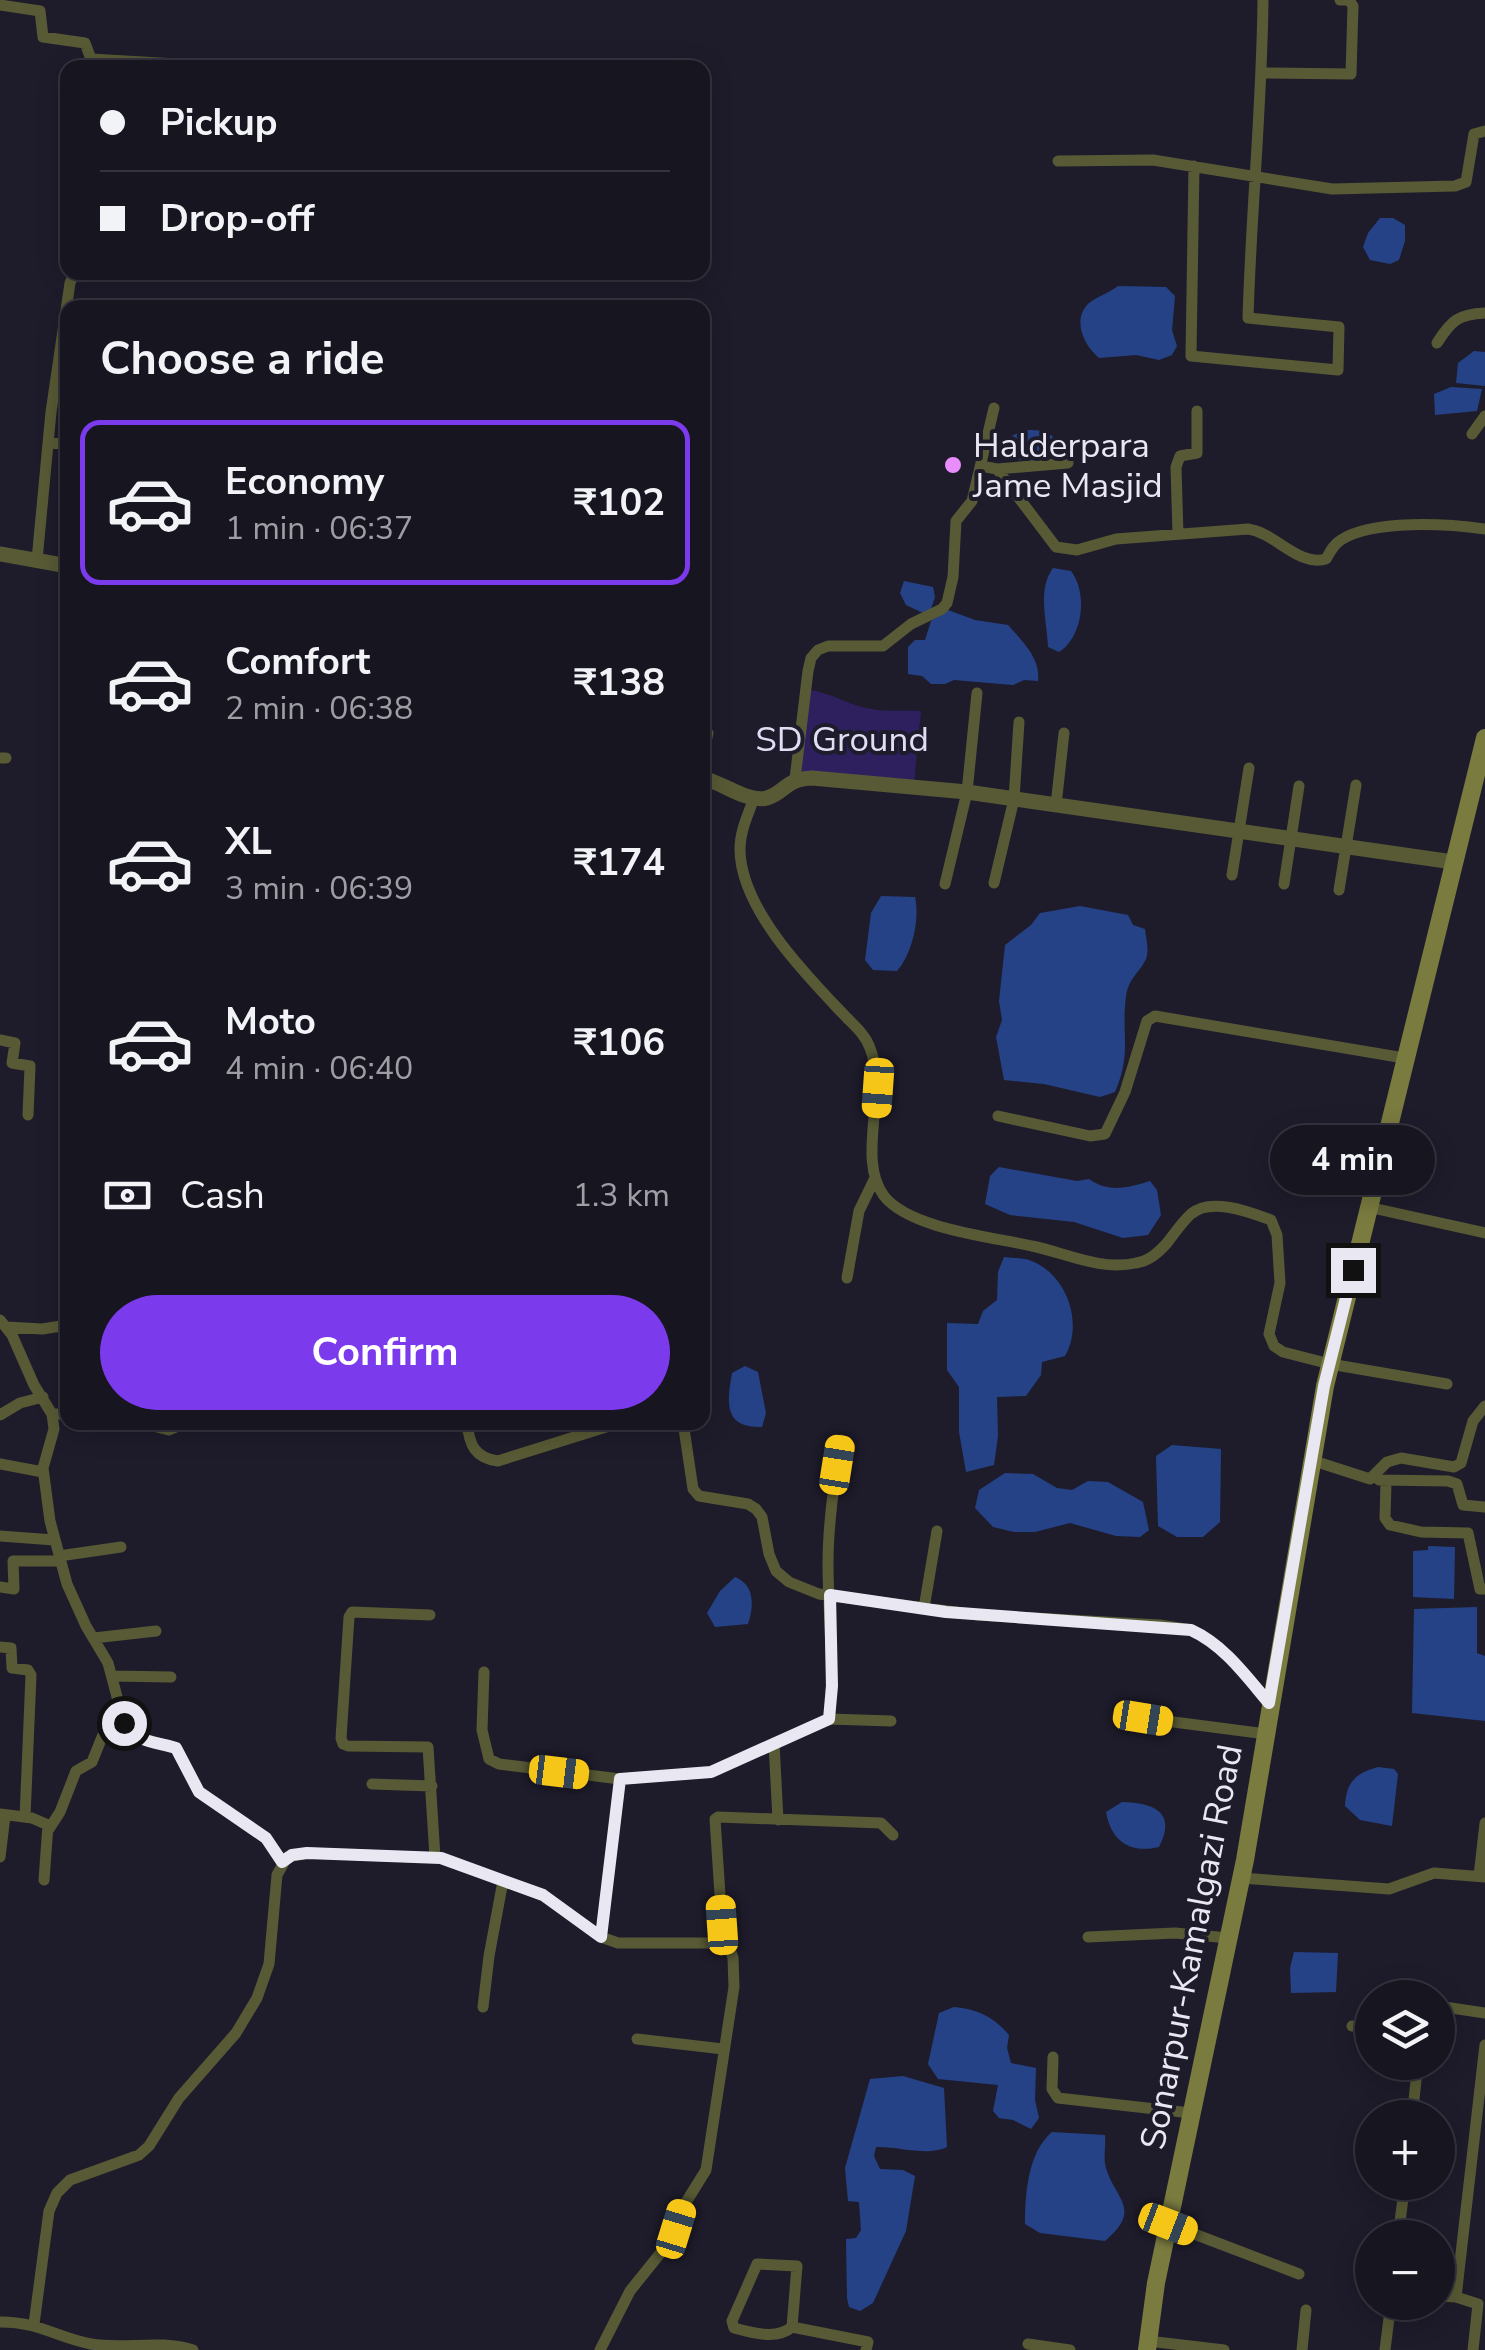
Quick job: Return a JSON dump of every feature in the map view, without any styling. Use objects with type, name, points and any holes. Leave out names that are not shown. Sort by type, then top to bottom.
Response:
[{"type":"main road","name":"Sonarpur-Kamalgazi Road","points":[[1148,2345],[1168,2224],[1241,1878],[1330,1364],[1485,738]]},
{"type":"street","points":[[1194,166],[1190,356],[1338,370],[1339,328],[1248,318],[1253,175],[1262,73],[1262,0]]},
{"type":"street","points":[[1262,73],[1352,74],[1353,6],[1349,0],[1340,0]]},
{"type":"street","points":[[0,5],[40,11],[43,37],[84,42],[91,58],[103,60]]},
{"type":"street","points":[[1058,161],[1133,158],[1332,188],[1460,185],[1466,182],[1474,134],[1485,132]]},
{"type":"street","points":[[1436,343],[1450,322],[1460,315],[1485,313]]},
{"type":"street","points":[[37,560],[60,356]]},
{"type":"street","points":[[795,779],[811,658],[828,646],[883,646],[947,603],[953,577],[956,521],[972,501],[994,408]]},
{"type":"street","points":[[1178,534],[1176,467],[1180,456],[1196,453],[1197,411]]},
{"type":"street","points":[[1472,434],[1485,416]]},
{"type":"street","points":[[48,443],[60,444]]},
{"type":"street","points":[[982,466],[996,470],[1068,463]]},
{"type":"street","points":[[996,470],[1056,547],[1065,550],[1116,539],[1258,530],[1316,562],[1326,559],[1344,538],[1381,528],[1485,529]]},
{"type":"street","points":[[0,554],[60,564]]},
{"type":"street","points":[[945,884],[967,792],[977,693]]},
{"type":"street","points":[[994,883],[1014,799],[1019,722]]},
{"type":"street","points":[[1056,805],[1064,733]]},
{"type":"street","points":[[1232,875],[1249,768]]},
{"type":"street","points":[[710,779],[754,798],[768,798],[795,779],[967,792],[1453,862]]},
{"type":"street","points":[[1339,890],[1356,785]]},
{"type":"street","points":[[1284,884],[1299,786]]},
{"type":"street","points":[[754,798],[740,846],[741,865],[753,902],[812,980],[871,1048],[878,1088],[874,1180],[859,1211],[847,1278]]},
{"type":"street","points":[[998,1116],[1090,1136],[1105,1134],[1122,1102],[1148,1021],[1155,1016],[1404,1058]]},
{"type":"street","points":[[0,1040],[15,1043],[12,1062],[30,1066],[28,1114]]},
{"type":"street","points":[[874,1180],[895,1206],[928,1222],[969,1236],[1034,1246],[1096,1264],[1142,1262],[1158,1252],[1194,1211],[1218,1207],[1271,1220],[1277,1235],[1280,1283],[1270,1334],[1274,1346],[1282,1352],[1330,1364],[1448,1384]]},
{"type":"street","points":[[1368,1207],[1485,1233]]},
{"type":"street","points":[[4,1324],[42,1329],[60,1326]]},
{"type":"street","points":[[4,1324],[52,1414],[54,1429],[43,1472],[54,1540],[74,1600],[113,1676],[124,1723],[137,1737],[176,1748],[199,1792],[266,1838],[282,1862]]},
{"type":"street","points":[[0,1416],[20,1402],[43,1398]]},
{"type":"street","points":[[1370,1479],[1380,1467],[1395,1459],[1454,1466],[1460,1462],[1473,1421],[1485,1406]]},
{"type":"street","points":[[52,1414],[60,1414]]},
{"type":"street","points":[[469,1430],[472,1448],[484,1459],[498,1462],[597,1430]]},
{"type":"street","points":[[683,1430],[690,1480],[699,1496],[748,1504],[756,1510],[762,1517],[769,1554],[782,1578],[804,1589],[924,1608],[1191,1630],[1207,1638],[1229,1658],[1269,1703]]},
{"type":"street","points":[[829,1719],[830,1528],[841,1440]]},
{"type":"street","points":[[1312,1460],[1386,1482],[1448,1481],[1457,1484],[1463,1505],[1485,1506]]},
{"type":"street","points":[[0,1464],[43,1472]]},
{"type":"street","points":[[1386,1482],[1385,1518],[1390,1525],[1421,1532],[1468,1533]]},
{"type":"street","points":[[1470,1506],[1468,1533],[1480,1589],[1485,1589]]},
{"type":"street","points":[[924,1608],[936,1531]]},
{"type":"street","points":[[0,1536],[54,1540]]},
{"type":"street","points":[[0,1588],[14,1589],[13,1562],[60,1559],[122,1546]]},
{"type":"street","points":[[430,1615],[352,1612],[349,1616],[342,1738],[348,1746],[428,1747],[435,1856]]},
{"type":"street","points":[[94,1638],[156,1631]]},
{"type":"street","points":[[0,1647],[11,1648],[12,1668],[28,1670],[31,1675],[25,1817]]},
{"type":"street","points":[[484,1672],[482,1730],[490,1759],[620,1779],[711,1772],[829,1719],[891,1721]]},
{"type":"street","points":[[113,1676],[172,1678]]},
{"type":"street","points":[[1143,1718],[1266,1734]]},
{"type":"street","points":[[44,1880],[48,1829],[60,1812],[70,1780],[76,1771],[92,1762],[102,1737],[124,1723]]},
{"type":"street","points":[[774,1743],[778,1820]]},
{"type":"street","points":[[601,1937],[620,1779]]},
{"type":"street","points":[[372,1784],[432,1786]]},
{"type":"street","points":[[0,1857],[2,1815],[44,1821],[48,1829]]},
{"type":"street","points":[[600,2350],[630,2291],[668,2245],[683,2207],[706,2170],[734,1987],[734,1958],[726,1943],[716,1866],[718,1816],[881,1822],[893,1835]]},
{"type":"street","points":[[1241,1878],[1389,1889],[1434,1873],[1482,1877],[1485,1823]]},
{"type":"street","points":[[34,2324],[49,2211],[58,2193],[70,2180],[139,2155],[180,2098],[236,2033],[257,1998],[269,1964],[277,1875],[282,1862],[292,1855],[435,1856],[543,1895],[601,1937],[632,1944],[726,1943]]},
{"type":"street","points":[[484,2008],[488,1956],[504,1881]]},
{"type":"street","points":[[1088,1937],[1175,1932],[1228,1938]]},
{"type":"street","points":[[1455,2009],[1485,2013]]},
{"type":"street","points":[[637,2039],[723,2049]]},
{"type":"street","points":[[1473,2350],[1482,2305],[1456,2297],[1478,2158],[1485,2045]]},
{"type":"street","points":[[1054,2056],[1052,2089],[1058,2098],[1191,2113]]},
{"type":"street","points":[[1168,2224],[1299,2274]]},
{"type":"street","points":[[792,2327],[796,2266],[757,2264],[732,2321],[734,2328],[775,2335],[792,2327],[868,2342],[866,2350]]},
{"type":"street","points":[[1302,2350],[1306,2310]]},
{"type":"street","points":[[1385,2350],[1389,2320]]},
{"type":"street","points":[[0,2322],[34,2324],[94,2345],[158,2344],[193,2350]]},
{"type":"street","points":[[1028,2344],[1070,2350]]},
{"type":"street","points":[[1148,2345],[1224,2350]]},
{"type":"green space","name":"SD Ground","points":[[809,690],[871,709],[921,711],[914,783],[799,774]]},
{"type":"water","points":[[1380,218],[1393,218],[1405,225],[1399,260],[1390,264],[1370,260],[1363,247]]},
{"type":"water","points":[[1118,286],[1166,287],[1175,296],[1172,330],[1177,346],[1172,355],[1159,360],[1136,355],[1099,358],[1089,347],[1080,325],[1083,310]]},
{"type":"water","points":[[1474,351],[1485,352],[1485,386],[1456,383],[1458,363]]},
{"type":"water","points":[[1451,387],[1482,389],[1477,411],[1435,415],[1434,394]]},
{"type":"water","points":[[1028,430],[1050,434],[1063,453],[1031,461],[1002,458],[1009,439]]},
{"type":"water","points":[[1053,568],[1071,571],[1081,602],[1078,626],[1059,652],[1048,647],[1044,606],[1045,586]]},
{"type":"water","points":[[904,581],[933,587],[931,609],[923,613],[906,605],[900,593]]},
{"type":"water","points":[[948,610],[975,620],[1008,625],[1034,657],[1038,681],[1024,680],[1013,685],[954,680],[931,684],[922,676],[908,674],[908,647],[915,640],[925,640],[931,621]]},
{"type":"water","points":[[881,896],[915,897],[914,936],[897,971],[873,970],[865,960],[871,913]]},
{"type":"water","points":[[1080,906],[1128,915],[1133,925],[1145,929],[1147,945],[1146,958],[1131,980],[1126,996],[1125,1055],[1120,1078],[1115,1092],[1100,1097],[1044,1084],[1004,1080],[996,1037],[1002,1020],[999,1001],[1005,945],[1040,913]]},
{"type":"water","points":[[999,1167],[1077,1181],[1089,1179],[1111,1188],[1150,1181],[1157,1190],[1161,1215],[1148,1235],[1123,1238],[1074,1222],[1010,1215],[985,1204],[990,1176]]},
{"type":"water","points":[[1004,1257],[1029,1260],[1053,1276],[1068,1301],[1073,1329],[1065,1356],[1042,1362],[1041,1375],[1026,1396],[997,1397],[994,1465],[966,1472],[959,1432],[959,1387],[947,1370],[947,1323],[978,1324],[983,1311],[997,1300],[998,1272]]},
{"type":"water","points":[[745,1366],[758,1372],[766,1413],[762,1427],[740,1423],[730,1411],[732,1373]]},
{"type":"water","points":[[1172,1445],[1221,1449],[1220,1522],[1203,1537],[1177,1537],[1158,1526],[1156,1456]]},
{"type":"water","points":[[1005,1473],[1033,1474],[1057,1488],[1072,1490],[1088,1481],[1108,1482],[1143,1502],[1149,1530],[1140,1537],[1116,1536],[1070,1523],[1035,1532],[993,1527],[975,1508],[979,1490]]},
{"type":"water","points":[[1428,1546],[1455,1547],[1454,1599],[1413,1597],[1413,1551],[1428,1550]]},
{"type":"water","points":[[735,1577],[746,1585],[751,1597],[748,1624],[715,1627],[707,1613],[720,1591]]},
{"type":"water","points":[[1477,1607],[1477,1653],[1485,1656],[1485,1721],[1412,1713],[1414,1609]]},
{"type":"water","points":[[1378,1767],[1394,1769],[1398,1774],[1392,1826],[1360,1820],[1345,1806],[1347,1791],[1354,1780]]},
{"type":"water","points":[[1122,1802],[1153,1807],[1164,1818],[1159,1847],[1139,1849],[1117,1838],[1106,1812]]},
{"type":"water","points":[[1294,1952],[1338,1953],[1336,1992],[1291,1993]]},
{"type":"water","points":[[954,2007],[978,2012],[997,2023],[1009,2035],[1011,2063],[1036,2068],[1039,2118],[1031,2129],[999,2118],[993,2111],[998,2085],[938,2079],[928,2064],[939,2013]]},
{"type":"water","points":[[903,2076],[944,2088],[947,2147],[922,2151],[876,2147],[874,2156],[880,2169],[903,2170],[915,2176],[906,2231],[873,2303],[860,2311],[849,2307],[847,2298],[846,2239],[856,2238],[861,2230],[859,2202],[848,2201],[845,2168],[870,2079]]},
{"type":"water","points":[[1052,2132],[1105,2135],[1106,2168],[1124,2212],[1116,2230],[1105,2241],[1040,2233],[1025,2224],[1033,2162]]},
{"type":"place","name":"Halderpara Jame Masjid","points":[[953,465]]},
{"type":"route","points":[[124,1723],[137,1737],[176,1748],[199,1792],[266,1838],[282,1862],[292,1855],[307,1853],[435,1856],[543,1895],[601,1937],[620,1779],[711,1772],[829,1719],[830,1595],[946,1612],[1191,1630],[1207,1638],[1229,1658],[1269,1703],[1324,1386],[1353,1270]]}]
